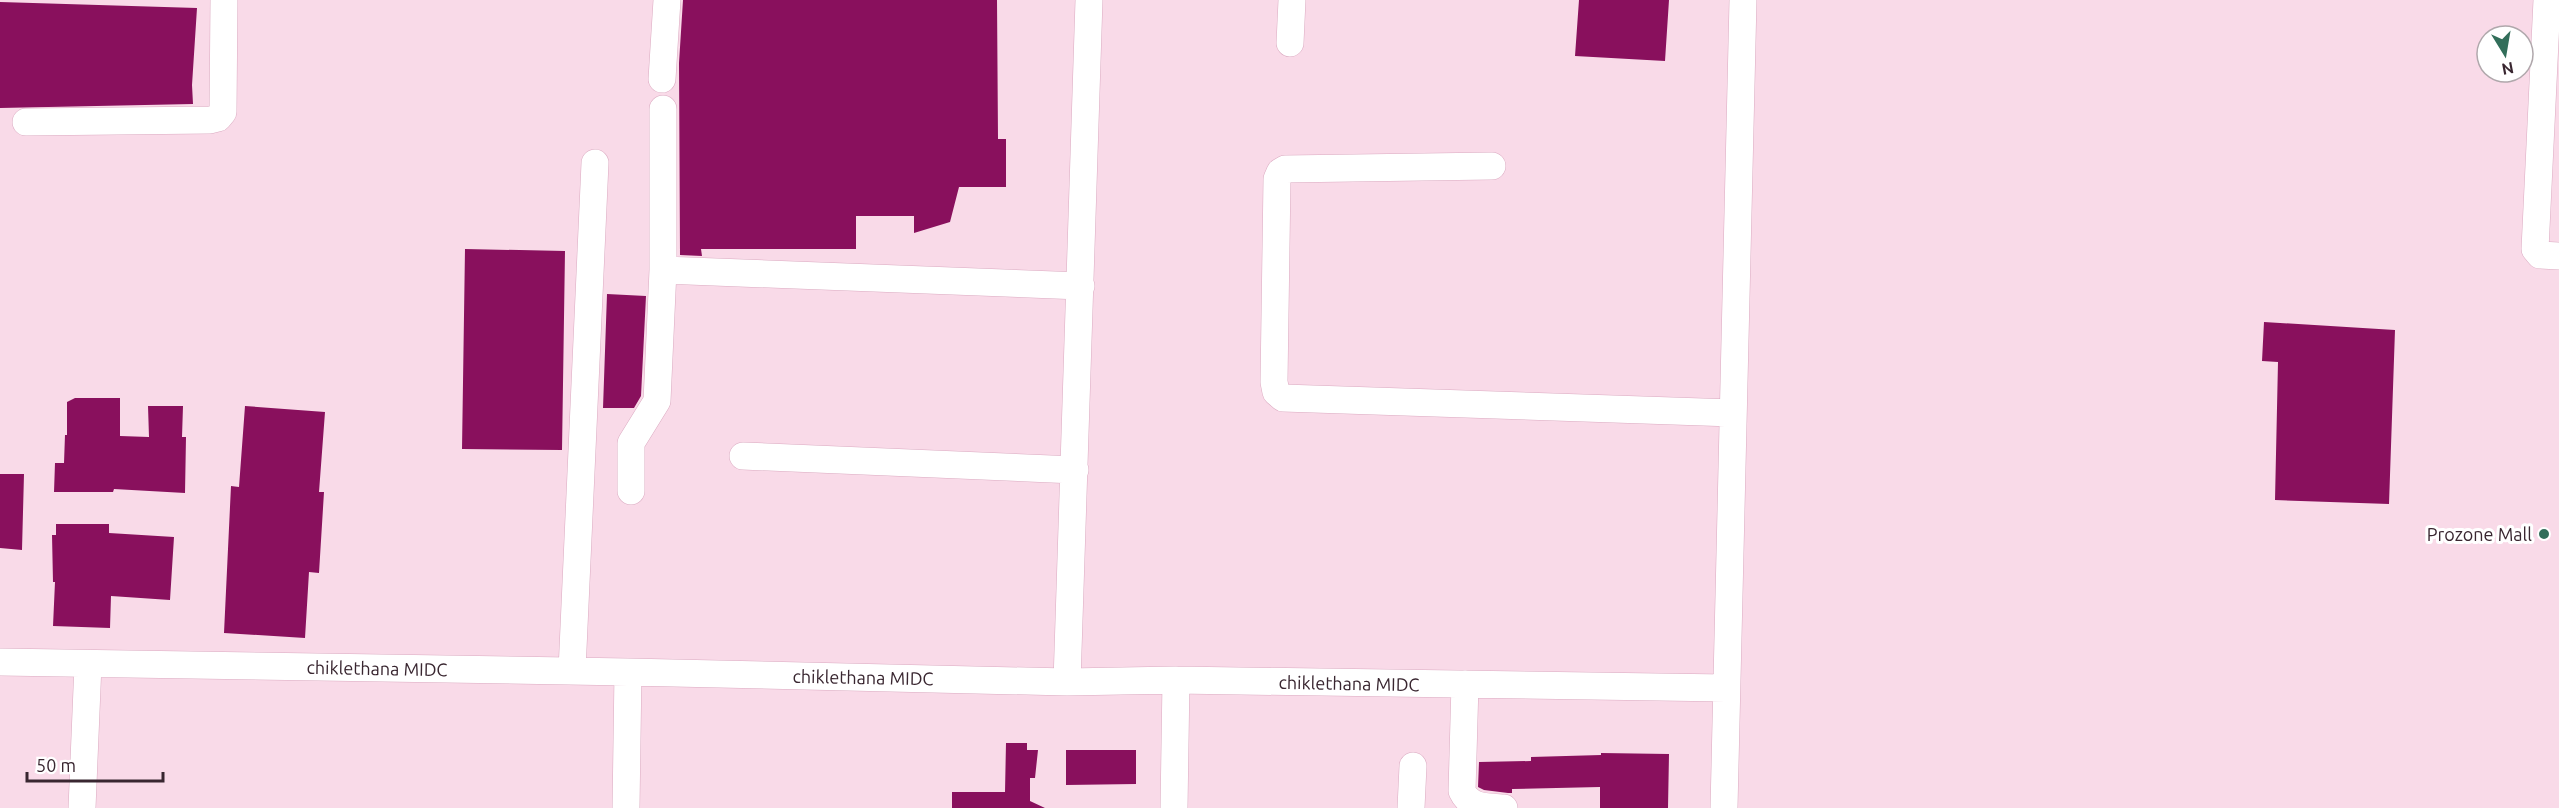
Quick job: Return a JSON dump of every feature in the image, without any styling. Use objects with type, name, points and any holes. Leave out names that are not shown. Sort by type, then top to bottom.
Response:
[{"type":"street","points":[[26,122],[210,120],[219,118],[223,112],[224,0]]},
{"type":"street","points":[[662,79],[667,0]]},
{"type":"street","points":[[1067,682],[1089,0]]},
{"type":"street","points":[[1290,43],[1292,0]]},
{"type":"street","points":[[1724,808],[1743,0]]},
{"type":"street","points":[[2547,0],[2547,238],[2536,253],[2559,256]]},
{"type":"street","points":[[631,491],[631,443],[657,401],[663,270],[663,109]]},
{"type":"street","points":[[572,671],[595,163]]},
{"type":"street","points":[[1492,166],[1285,169],[1280,172],[1277,179],[1274,382],[1276,392],[1283,398],[1733,413]]},
{"type":"street","points":[[663,270],[1081,286]]},
{"type":"street","points":[[743,456],[1075,470]]},
{"type":"street","name":"chiklethana MIDC","points":[[0,662],[1067,682],[1176,680],[1726,688]]},
{"type":"street","points":[[82,808],[88,664]]},
{"type":"street","points":[[626,808],[628,672]]},
{"type":"street","points":[[1174,808],[1176,680]]},
{"type":"street","points":[[1465,684],[1462,791],[1470,803],[1479,807],[1504,808]]},
{"type":"street","points":[[1411,808],[1413,766]]},
{"type":"building","points":[[683,0],[997,0],[998,139],[1006,139],[1006,187],[959,187],[950,222],[914,233],[914,216],[856,216],[856,249],[701,249],[702,256],[680,255],[679,63]]},
{"type":"building","points":[[1579,0],[1669,0],[1665,61],[1575,56]]},
{"type":"building","points":[[0,2],[197,8],[193,104],[0,108]]},
{"type":"building","points":[[465,249],[565,251],[562,450],[462,449]]},
{"type":"building","points":[[607,294],[646,296],[641,396],[634,408],[603,408]]},
{"type":"building","points":[[2264,322],[2395,330],[2389,504],[2275,500],[2278,362],[2262,361]]},
{"type":"building","points":[[75,398],[120,398],[120,436],[149,437],[148,406],[183,406],[182,437],[186,437],[185,493],[114,489],[113,492],[54,492],[55,463],[64,463],[67,402]]},
{"type":"building","points":[[245,406],[325,412],[319,492],[324,492],[319,573],[309,572],[305,638],[224,633],[231,486],[239,487]]},
{"type":"building","points":[[0,474],[24,474],[22,550],[0,548]]},
{"type":"building","points":[[56,524],[109,524],[109,533],[174,537],[170,600],[111,596],[110,628],[53,626],[55,582],[53,582],[52,535],[56,535]]},
{"type":"building","points":[[1006,743],[1027,743],[1027,750],[1038,750],[1035,778],[1030,778],[1030,801],[1045,808],[952,808],[952,792],[1005,792]]},
{"type":"building","points":[[1066,750],[1136,750],[1136,784],[1066,785]]},
{"type":"building","points":[[1601,753],[1669,754],[1668,808],[1600,808],[1600,787],[1512,789],[1512,793],[1508,793],[1478,787],[1479,762],[1531,761],[1531,757],[1601,755]]},
{"type":"place","name":"Prozone Mall","points":[[2544,534]]}]
